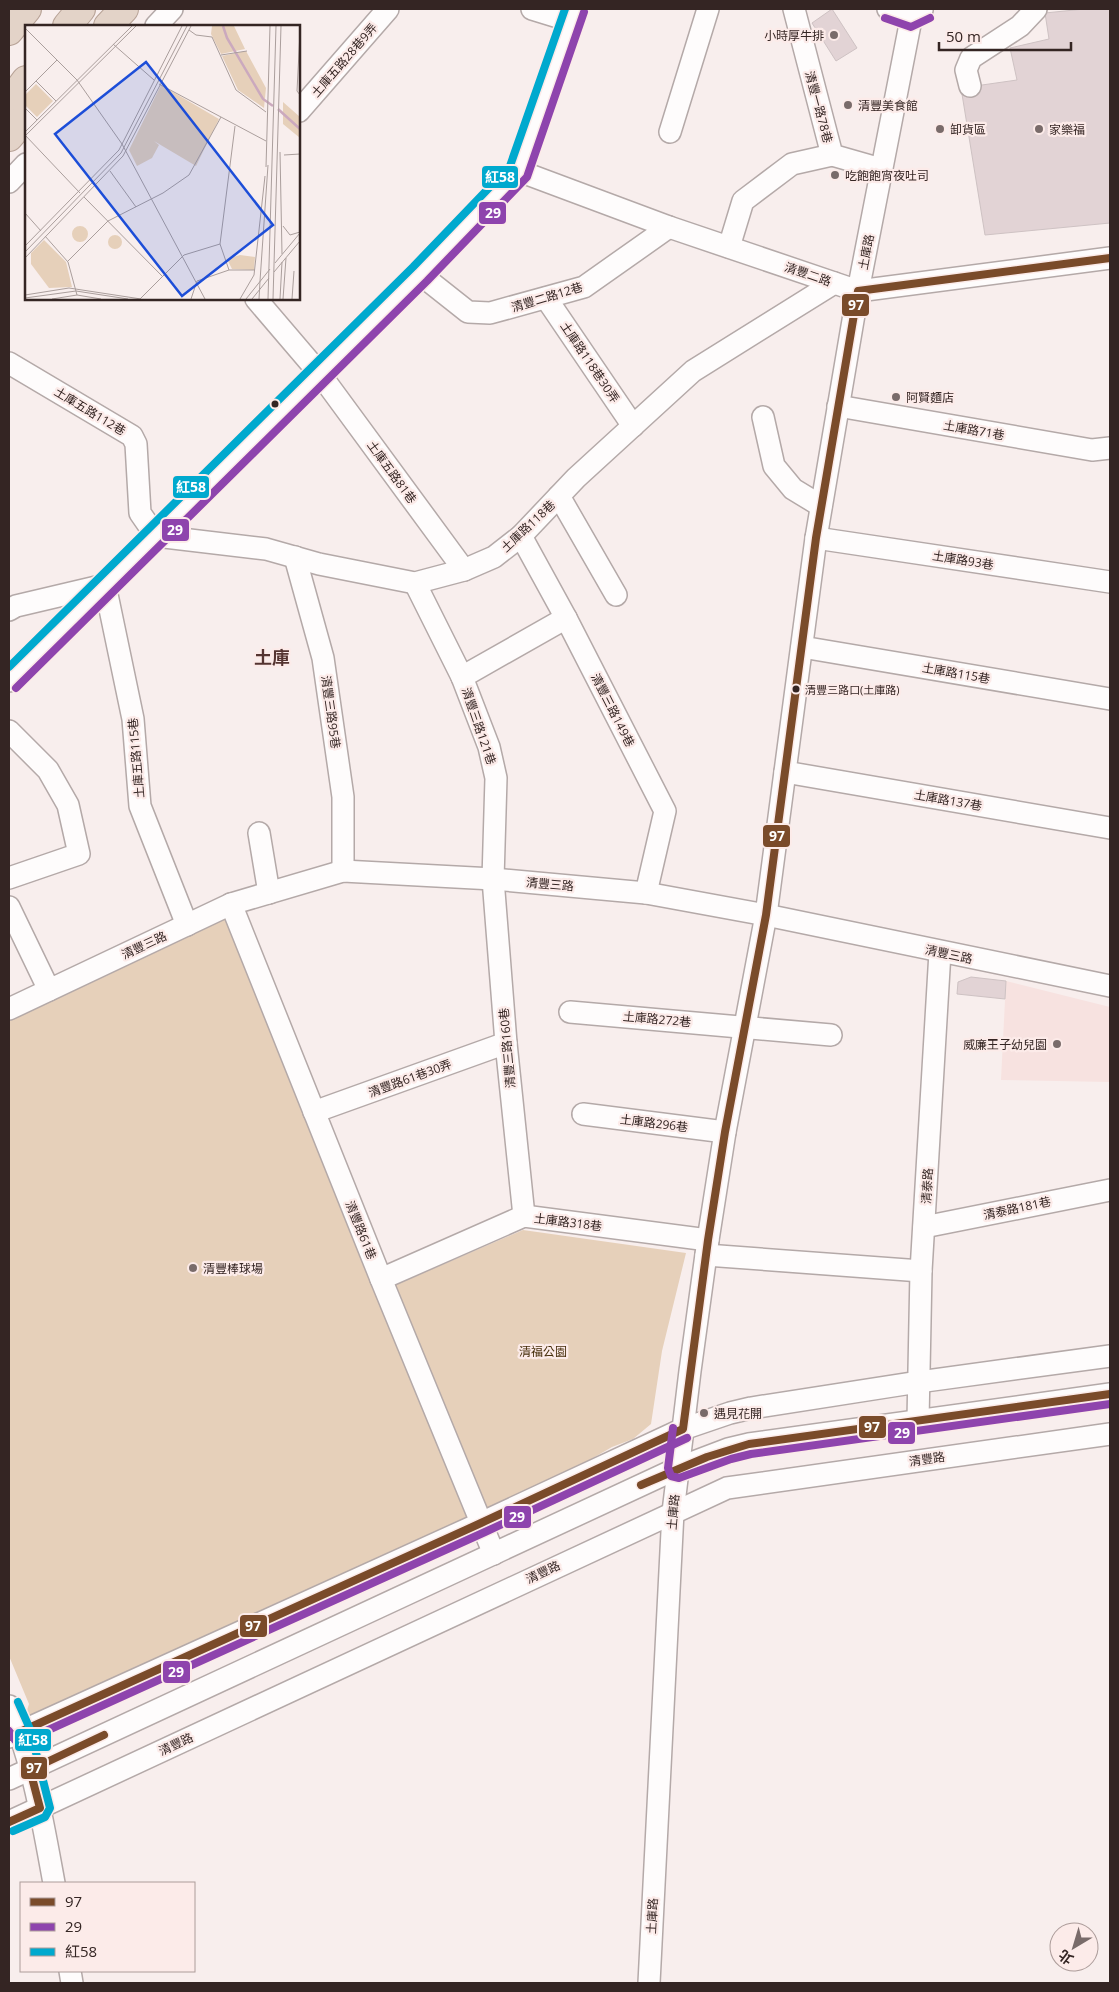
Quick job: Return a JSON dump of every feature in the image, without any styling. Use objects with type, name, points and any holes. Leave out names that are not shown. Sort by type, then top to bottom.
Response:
[{"type":"highway","points":[[9,31],[27,9]]},
{"type":"highway","points":[[69,25],[81,9]]},
{"type":"highway","points":[[109,25],[124,9]]},
{"type":"highway","points":[[9,103],[25,81]]},
{"type":"highway","points":[[9,137],[25,118]]},
{"type":"street","points":[[157,25],[172,9]]},
{"type":"street","name":"土庫五路28巷9弄","points":[[300,110],[388,9]]},
{"type":"street","points":[[11,675],[156,536],[320,374],[519,171],[573,15],[532,9]]},
{"type":"street","points":[[670,132],[708,9]]},
{"type":"street","name":"清豐一路78巷","points":[[794,9],[832,155],[881,169]]},
{"type":"street","points":[[888,9],[916,12]]},
{"type":"street","points":[[970,86],[966,70],[971,58],[1019,17],[1036,9]]},
{"type":"street","name":"土庫路","points":[[648,1983],[672,1512],[707,1247],[725,1132],[766,915],[821,506],[881,169],[916,12]]},
{"type":"street","points":[[955,60],[964,45],[1016,14],[1019,17]]},
{"type":"street","points":[[729,247],[743,201],[792,164],[832,155]]},
{"type":"street","points":[[9,182],[25,165]]},
{"type":"street","name":"清豐二路","points":[[519,171],[669,227],[858,291],[1110,258]]},
{"type":"street","name":"清豐二路12巷","points":[[420,274],[468,312],[490,313],[584,287],[669,227]]},
{"type":"street","name":"土庫路118巷","points":[[156,536],[266,548],[355,572],[415,583],[464,570],[494,557],[521,536],[559,496],[693,371],[834,283]]},
{"type":"street","name":"土庫路118巷30弄","points":[[546,298],[633,426]]},
{"type":"street","name":"土庫五路81巷","points":[[257,300],[320,374],[464,570]]},
{"type":"street","name":"土庫五路112巷","points":[[9,363],[132,436],[136,444],[140,513],[156,536]]},
{"type":"street","name":"土庫路71巷","points":[[838,406],[1092,450],[1110,448]]},
{"type":"street","points":[[763,418],[774,466],[793,489],[821,506]]},
{"type":"street","points":[[559,496],[616,595]]},
{"type":"street","name":"清豐三路149巷","points":[[521,536],[566,618],[665,811],[646,893]]},
{"type":"street","name":"土庫路93巷","points":[[816,538],[1110,582]]},
{"type":"street","name":"清豐三路95巷","points":[[295,556],[323,658],[343,797],[343,871]]},
{"type":"street","name":"清豐三路121巷","points":[[415,583],[462,677],[489,747],[496,778],[493,879]]},
{"type":"street","points":[[9,610],[16,606],[105,585]]},
{"type":"street","name":"土庫五路115巷","points":[[105,585],[133,719],[140,806],[187,924]]},
{"type":"street","points":[[462,677],[566,618]]},
{"type":"street","name":"土庫路115巷","points":[[802,647],[1110,700]]},
{"type":"street","points":[[9,731],[48,770],[68,805],[79,854],[9,878]]},
{"type":"street","name":"土庫路137巷","points":[[785,772],[1110,828]]},
{"type":"street","points":[[259,833],[269,893]]},
{"type":"street","name":"清豐三路","points":[[9,1009],[231,904],[343,871],[493,879],[646,893],[766,915],[1110,986]]},
{"type":"street","name":"清豐三路160巷","points":[[493,879],[506,1043],[524,1216]]},
{"type":"street","name":"清豐路61巷","points":[[231,904],[381,1279],[494,1554]]},
{"type":"street","points":[[9,908],[49,990]]},
{"type":"street","name":"清泰路","points":[[918,1420],[921,1271],[940,952]]},
{"type":"street","name":"土庫路272巷","points":[[570,1012],[831,1035]]},
{"type":"street","name":"清豐路61巷30弄","points":[[314,1112],[506,1043]]},
{"type":"street","name":"土庫路296巷","points":[[583,1114],[725,1132]]},
{"type":"street","name":"清泰路181巷","points":[[924,1227],[1110,1190]]},
{"type":"street","name":"土庫路318巷","points":[[381,1279],[524,1216],[707,1247],[921,1271]]},
{"type":"street","points":[[14,1735],[683,1429],[751,1408],[918,1382],[1110,1356]]},
{"type":"street","points":[[9,1779],[678,1468],[728,1449],[749,1444],[1110,1394]]},
{"type":"street","name":"清豐路","points":[[9,1822],[727,1488],[1110,1434]]},
{"type":"street","points":[[9,1706],[14,1735],[30,1770],[40,1808],[54,1882]]},
{"type":"shaded area","name":"威廉王子幼兒園","points":[[1006,981],[1110,1007],[1110,1082],[1001,1080]]},
{"type":"green space","name":"清豐棒球場","points":[[231,904],[474,1504],[395,1285],[523,1230],[686,1253],[662,1351],[651,1424],[633,1439],[612,1447],[481,1523],[20,1732],[29,1704],[9,1656],[9,1013]]},
{"type":"building","name":"小時厚牛排","points":[[832,9],[857,48],[836,61],[812,23]]},
{"type":"building","name":"家樂福","points":[[1084,9],[1110,9],[1110,223],[985,235],[961,88],[1017,80],[1010,48],[1049,39],[1045,13]]},
{"type":"building","points":[[971,977],[1006,981],[1005,999],[957,994],[958,982]]},
{"type":"transit line","name":"紅58","points":[[9,667],[413,267],[510,166],[565,9]]},
{"type":"transit line","name":"29","points":[[16,688],[427,281],[527,177],[584,12]]},
{"type":"transit line","name":"29","points":[[885,18],[911,27],[930,18]]},
{"type":"transit line","name":"97","points":[[9,1737],[481,1523],[683,1429],[708,1240],[725,1132],[766,915],[816,538],[858,291],[1110,258]]},
{"type":"transit line","name":"97","points":[[641,1485],[707,1457],[749,1444],[1110,1394]]},
{"type":"transit line","name":"29","points":[[673,1428],[668,1468],[671,1476],[679,1478],[731,1459],[751,1454],[1110,1404]]},
{"type":"transit line","name":"29","points":[[9,1731],[15,1740],[24,1741],[485,1532],[687,1438]]},
{"type":"transit line","name":"紅58","points":[[13,1831],[45,1817],[50,1808],[30,1729],[18,1702]]},
{"type":"transit line","name":"97","points":[[9,1822],[40,1808],[30,1770],[104,1735]]},
{"type":"place","name":"小時厚牛排","points":[[834,35]]},
{"type":"place","name":"清豐美食館","points":[[848,105]]},
{"type":"place","name":"卸貨區","points":[[940,129]]},
{"type":"place","name":"家樂福","points":[[1039,129]]},
{"type":"place","name":"吃飽飽宵夜吐司","points":[[835,175]]},
{"type":"place","name":"阿賢麵店","points":[[896,397]]},
{"type":"place","name":"清豐三路口(土庫路)","points":[[796,689]]},
{"type":"place","name":"威廉王子幼兒園","points":[[1057,1044]]},
{"type":"place","name":"清豐棒球場","points":[[193,1268]]},
{"type":"place","name":"遇見花開","points":[[704,1413]]},
{"type":"district","name":"土庫","points":[[272,657]]},
{"type":"park label","name":"清福公園","points":[[543,1351]]}]
